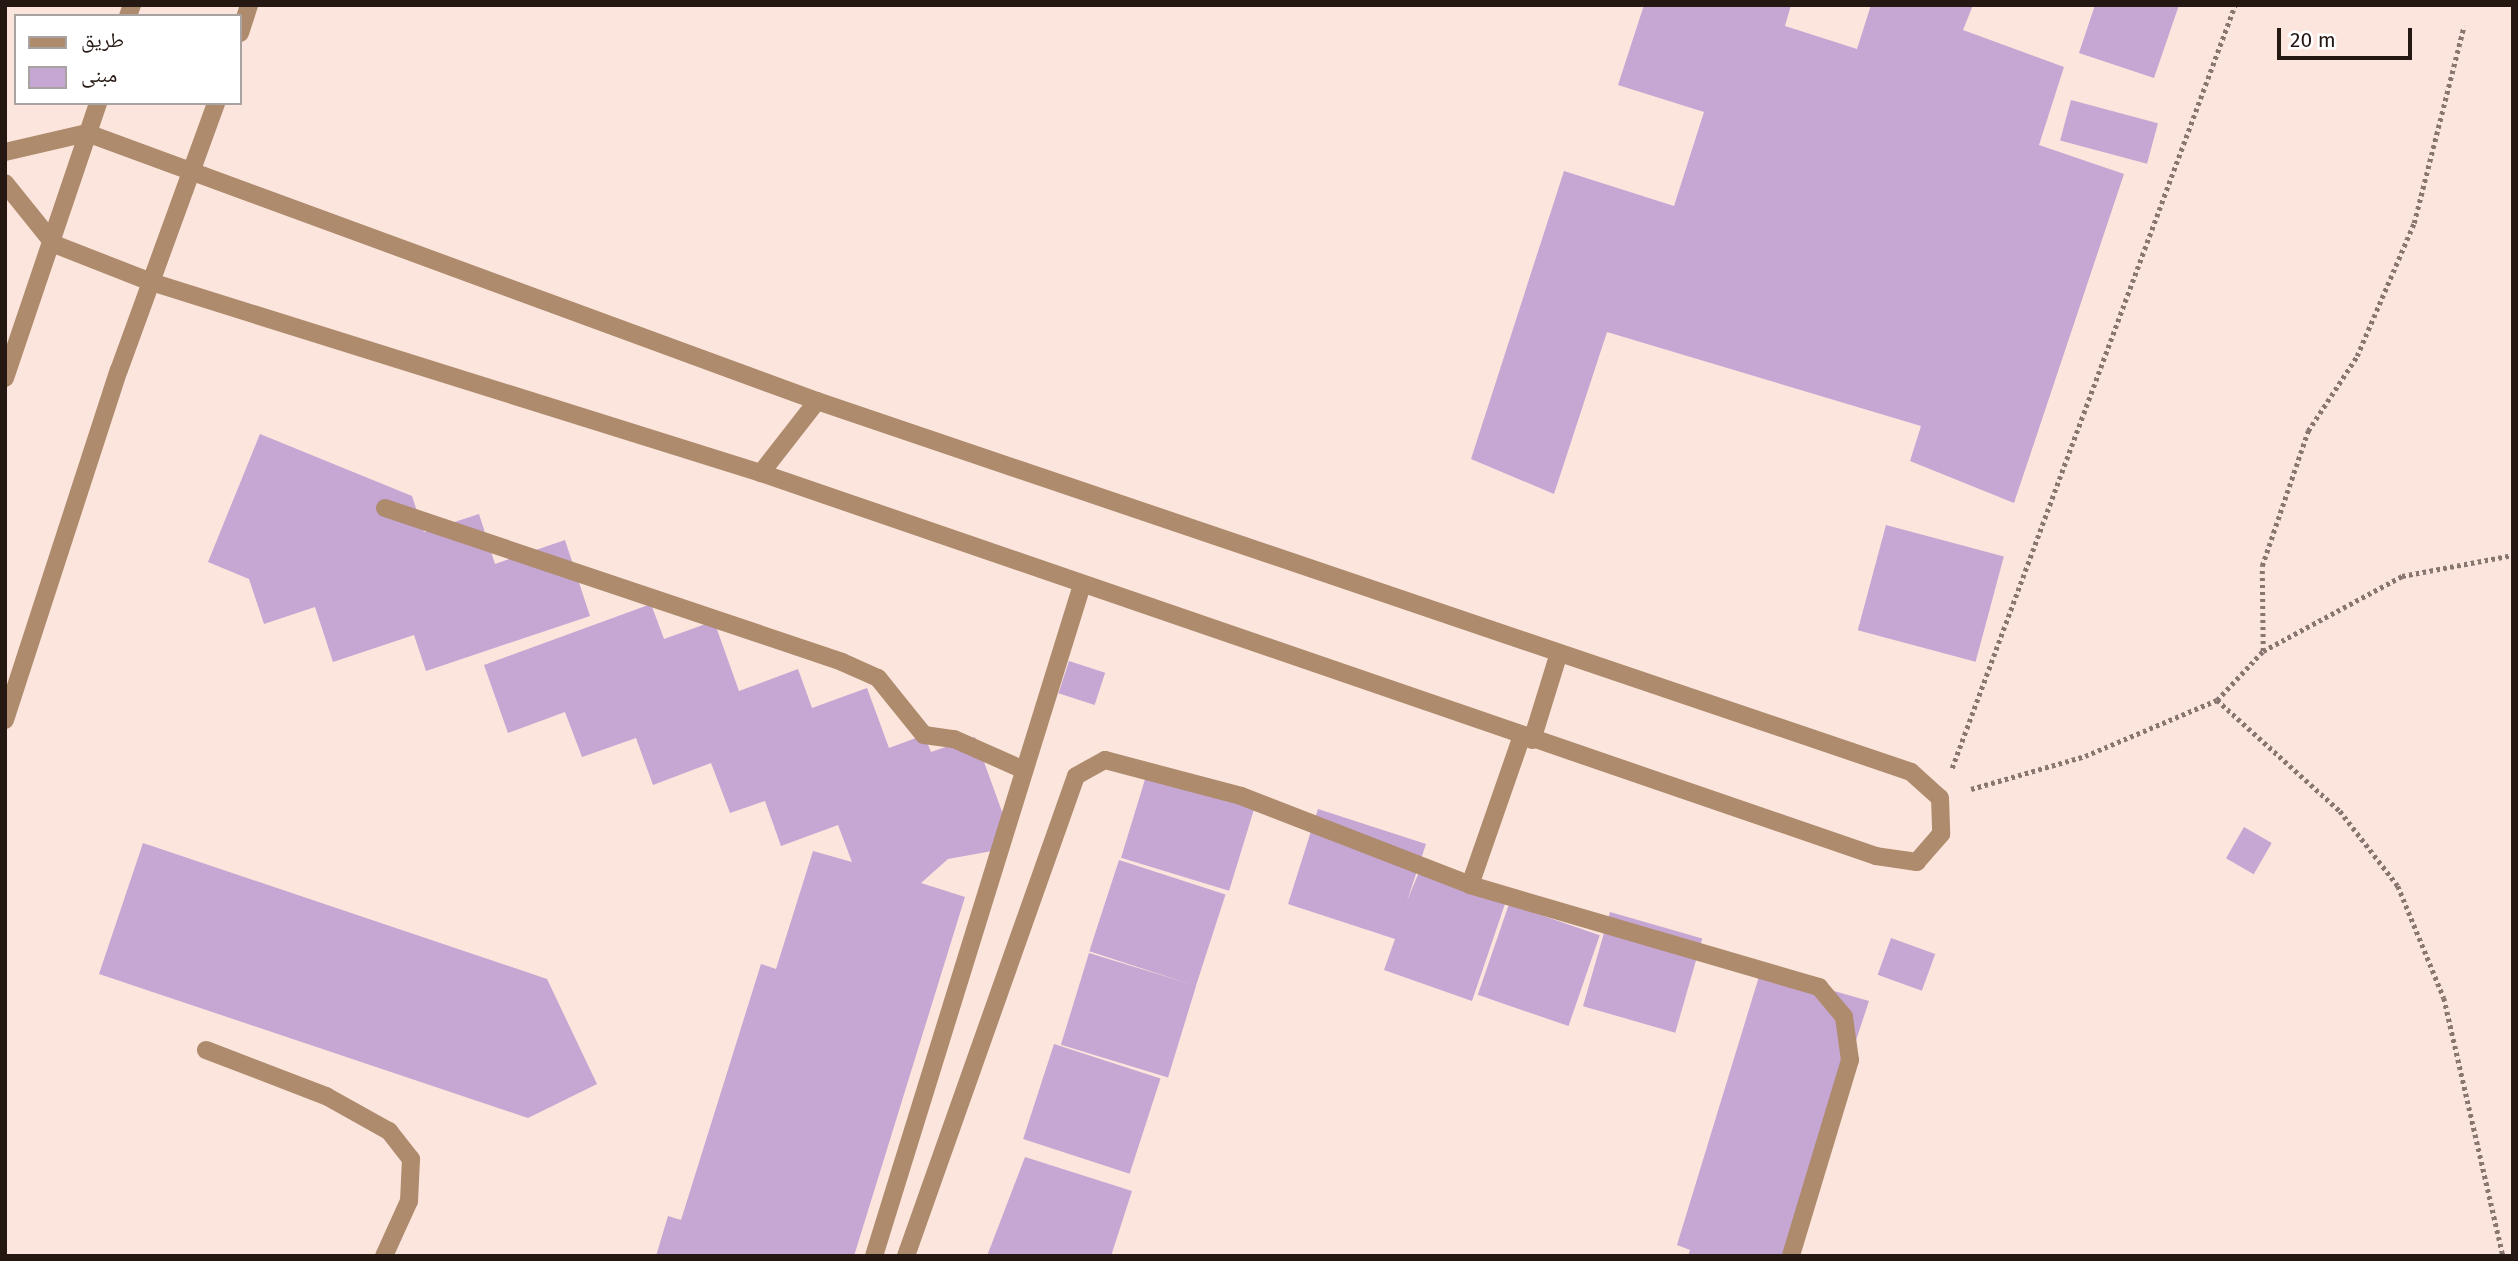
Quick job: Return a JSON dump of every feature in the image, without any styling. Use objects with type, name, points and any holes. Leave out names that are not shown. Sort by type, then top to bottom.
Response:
[{"type":"street","points":[[242,27],[249,5]]},
{"type":"street","points":[[5,378],[54,244],[97,105]]},
{"type":"street","points":[[5,720],[151,282],[215,105]]},
{"type":"street","points":[[5,152],[87,134],[817,401],[1911,772],[1940,798],[1943,817],[1935,845],[1917,862],[1904,862],[1527,738],[761,473],[151,282],[54,244],[5,183]]},
{"type":"street","points":[[761,473],[817,401]]},
{"type":"street","points":[[385,508],[842,662],[877,678],[924,735],[954,739],[1024,770]]},
{"type":"street","points":[[874,1256],[1082,584]]},
{"type":"street","points":[[1470,885],[1559,653]]},
{"type":"street","points":[[906,1256],[1076,776],[1105,760],[1241,796],[1470,885],[1819,987],[1844,1017],[1850,1060],[1791,1256]]},
{"type":"street","points":[[206,1050],[326,1096],[390,1131],[411,1158],[410,1201],[384,1256]]},
{"type":"path","points":[[1940,798],[2235,5]]},
{"type":"path","points":[[2263,651],[2262,566],[2308,431],[2357,356],[2414,223],[2464,26]]},
{"type":"path","points":[[1940,798],[2085,756],[2217,700],[2263,651],[2402,576],[2513,555]]},
{"type":"path","points":[[2217,700],[2340,811],[2398,886],[2444,998],[2503,1256]]},
{"type":"building","points":[[1644,5],[1791,5],[1785,26],[1857,49],[1871,5],[1973,5],[1963,30],[2064,67],[2039,145],[2124,174],[2014,503],[1910,461],[1921,426],[1607,332],[1554,494],[1471,459],[1564,171],[1674,206],[1704,112],[1618,85]]},
{"type":"building","points":[[2095,5],[2179,5],[2154,78],[2079,53]]},
{"type":"building","points":[[2071,100],[2158,123],[2147,164],[2060,141]]},
{"type":"building","points":[[260,434],[412,496],[424,532],[479,514],[495,564],[565,540],[590,616],[426,671],[414,635],[333,662],[315,607],[264,624],[249,579],[208,562]]},
{"type":"building","points":[[1886,525],[2004,557],[1976,662],[1858,630]]},
{"type":"building","points":[[651,604],[664,639],[714,621],[739,691],[798,669],[812,708],[867,688],[889,748],[924,735],[931,752],[975,737],[1009,831],[1003,849],[948,859],[921,883],[965,897],[854,1256],[656,1256],[668,1216],[681,1220],[761,964],[776,969],[813,851],[852,862],[838,825],[781,846],[765,801],[730,813],[711,763],[653,785],[636,738],[582,757],[565,712],[508,733],[484,665]]},
{"type":"building","points":[[1069,661],[1105,673],[1095,705],[1058,693]]},
{"type":"building","points":[[1150,763],[1258,796],[1229,891],[1121,858]]},
{"type":"building","points":[[1318,809],[1426,844],[1407,901],[1419,872],[1506,901],[1472,1001],[1384,970],[1395,939],[1288,904]]},
{"type":"building","points":[[2244,827],[2272,843],[2254,874],[2226,858]]},
{"type":"building","points":[[143,843],[547,979],[597,1084],[528,1118],[99,974]]},
{"type":"building","points":[[1119,860],[1226,895],[1196,986],[1089,951]]},
{"type":"building","points":[[1509,904],[1600,935],[1569,1026],[1478,995]]},
{"type":"building","points":[[1610,912],[1702,938],[1675,1033],[1583,1006]]},
{"type":"building","points":[[1891,938],[1935,954],[1922,991],[1878,975]]},
{"type":"building","points":[[1089,953],[1196,986],[1168,1078],[1061,1045]]},
{"type":"building","points":[[1761,970],[1869,1001],[1785,1256],[1688,1256],[1690,1250],[1677,1245]]},
{"type":"building","points":[[1054,1044],[1161,1079],[1130,1174],[1023,1139]]},
{"type":"building","points":[[1025,1157],[1132,1191],[1111,1256],[987,1256]]}]
